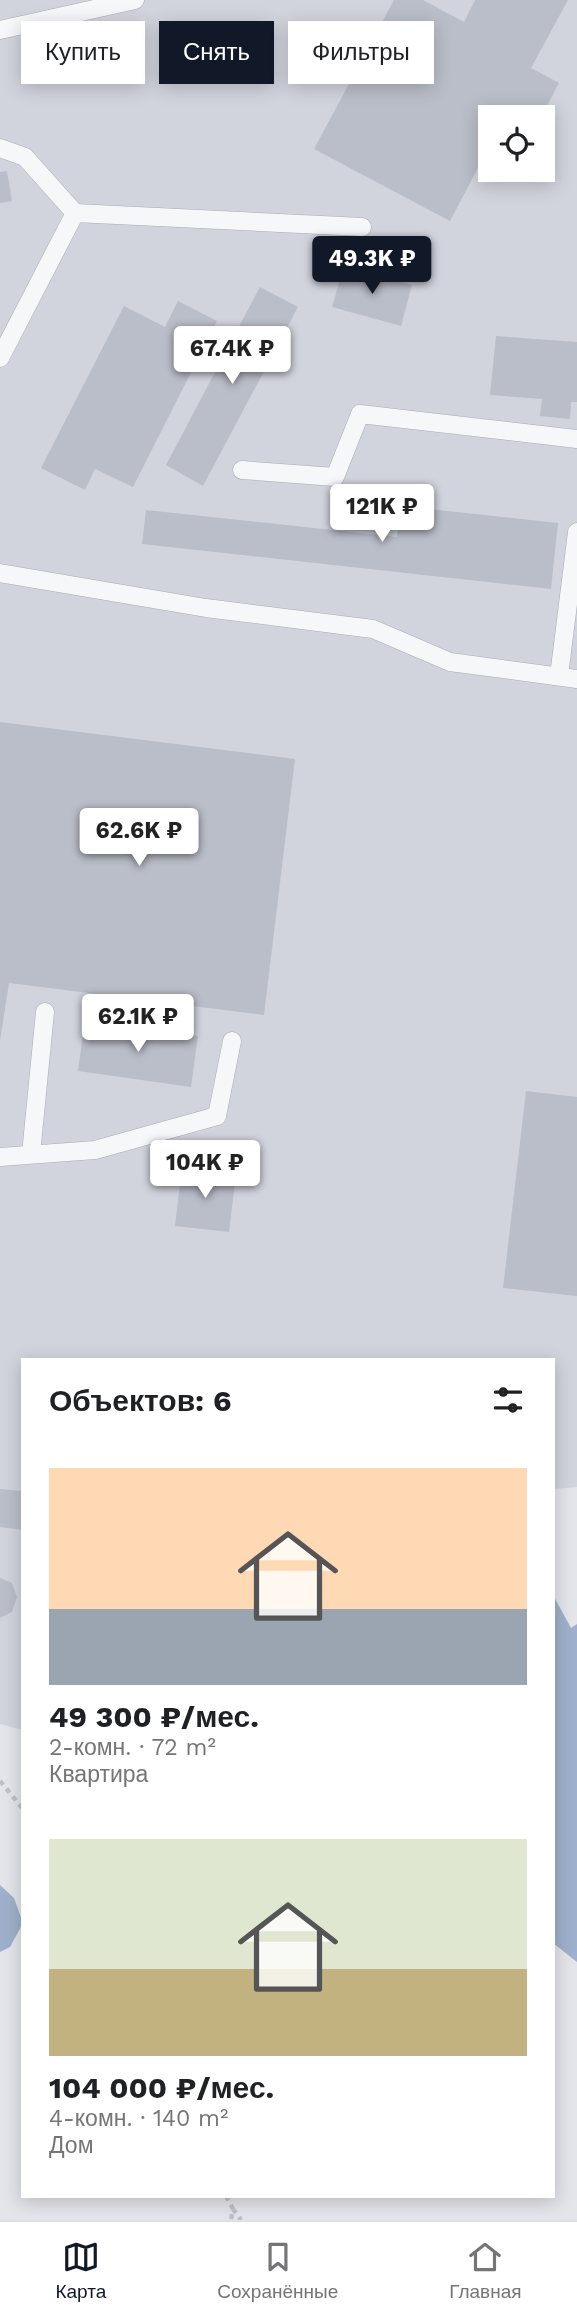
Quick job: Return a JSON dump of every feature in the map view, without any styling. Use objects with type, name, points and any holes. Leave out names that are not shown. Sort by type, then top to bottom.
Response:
[{"type":"lane","points":[[0,30],[135,0]]},
{"type":"lane","points":[[0,148],[25,157],[75,213],[362,227]]},
{"type":"lane","points":[[2,350],[75,213]]},
{"type":"lane","points":[[243,470],[335,477],[360,414],[577,439]]},
{"type":"lane","points":[[559,676],[577,532]]},
{"type":"lane","points":[[0,573],[206,608],[373,629],[450,662],[577,679]]},
{"type":"lane","points":[[31,1154],[45,1012]]},
{"type":"lane","points":[[0,1157],[95,1150],[217,1116],[232,1041]]},
{"type":"path","points":[[0,1782],[21,1807]]},
{"type":"path","points":[[227,2198],[241,2220]]},
{"type":"path","points":[[231,2220],[233,2208]]},
{"type":"shaded area","points":[[0,0],[577,0],[577,1487],[555,1489],[555,1358],[21,1358],[21,1729],[0,1724]]},
{"type":"water","points":[[555,1599],[571,1628],[577,1624],[577,1962],[555,1945]]},
{"type":"water","points":[[0,1885],[14,1898],[21,1917],[21,1927],[10,1947],[0,1952]]},
{"type":"building","points":[[394,0],[423,0],[464,22],[475,0],[568,0],[531,68],[559,83],[547,105],[478,105],[478,168],[450,221],[314,149],[349,84],[434,84],[434,21],[383,21]]},
{"type":"building","points":[[7,171],[12,201],[0,203],[0,172]]},
{"type":"building","points":[[344,266],[412,285],[401,326],[332,307]]},
{"type":"building","points":[[260,287],[298,307],[203,486],[166,465]]},
{"type":"building","points":[[178,301],[217,321],[133,487],[95,469],[85,490],[41,468],[124,306],[165,327]]},
{"type":"building","points":[[496,336],[577,342],[577,402],[571,402],[570,419],[540,416],[542,399],[490,395]]},
{"type":"building","points":[[401,506],[558,523],[551,589],[142,544],[146,510],[397,537]]},
{"type":"building","points":[[0,722],[295,759],[264,1015],[9,983],[0,1041]]},
{"type":"building","points":[[85,1020],[198,1036],[191,1087],[78,1071]]},
{"type":"building","points":[[526,1091],[577,1097],[577,1296],[503,1288]]},
{"type":"building","points":[[182,1167],[236,1174],[229,1232],[175,1226]]},
{"type":"building","points":[[0,1489],[21,1491],[21,1530],[0,1527]]},
{"type":"building","points":[[0,1578],[12,1583],[17,1597],[12,1612],[0,1618]]}]
